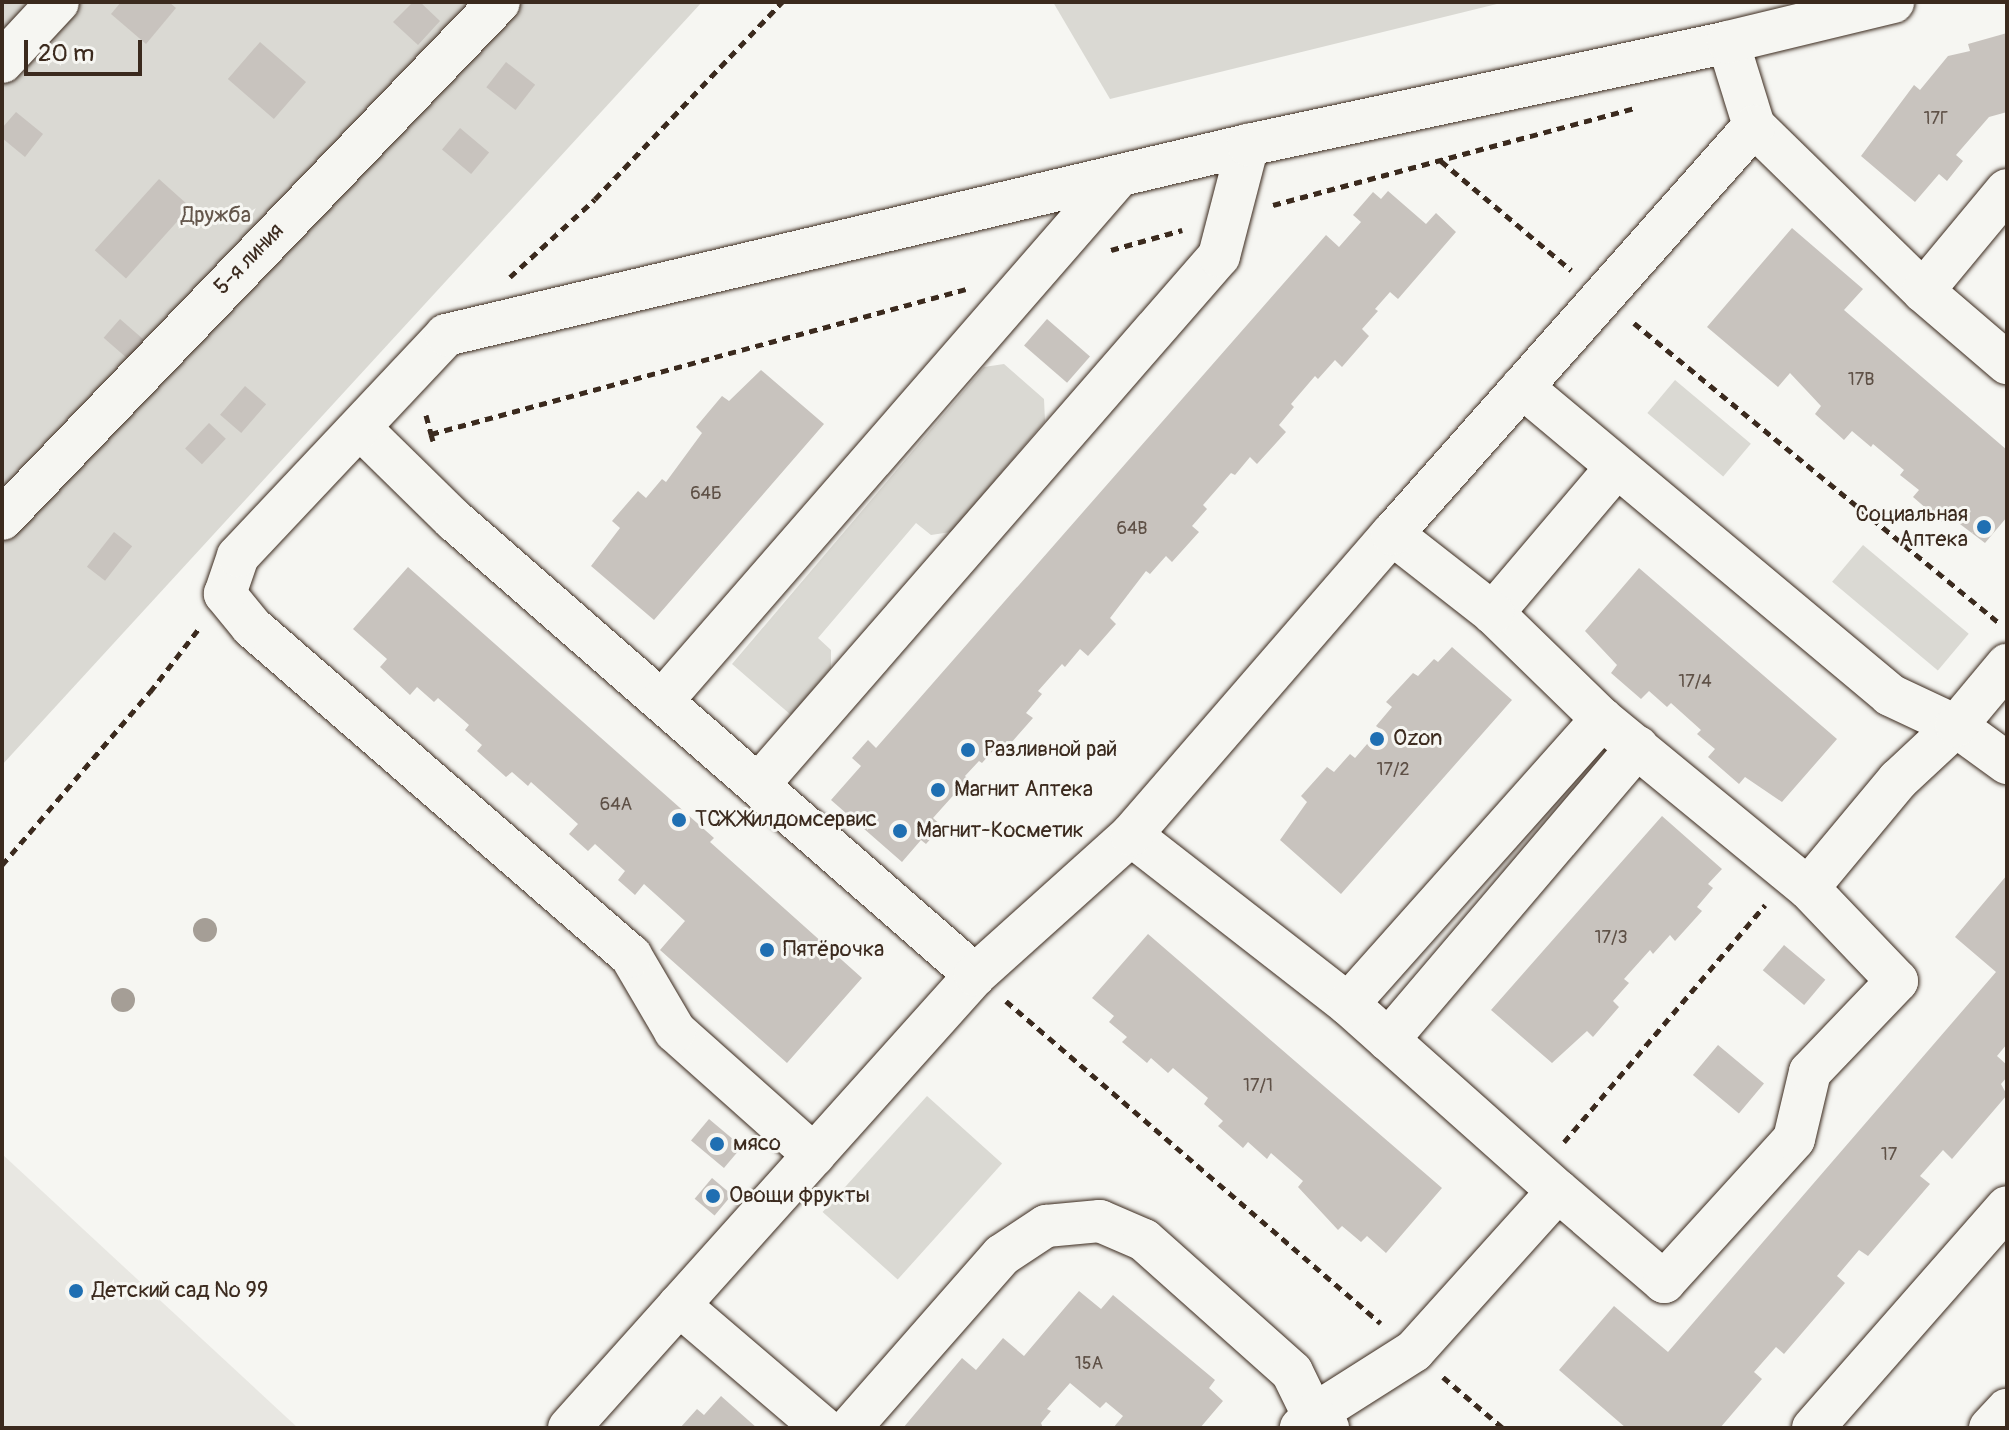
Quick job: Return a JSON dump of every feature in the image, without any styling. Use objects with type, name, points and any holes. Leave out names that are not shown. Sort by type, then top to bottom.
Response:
[{"type":"lane","points":[[2,62],[58,2]]},
{"type":"lane","name":"5-я линия","points":[[2,519],[499,2]]},
{"type":"lane","points":[[814,1155],[675,1031],[631,956],[252,627],[225,594],[238,556],[361,429],[446,335],[1248,145],[1728,42],[1893,2]]},
{"type":"lane","points":[[1728,42],[1754,126],[1923,291],[2007,361]]},
{"type":"lane","points":[[569,1428],[975,975],[1131,835],[1392,534],[1754,126]]},
{"type":"lane","points":[[759,784],[1219,256],[1248,145]]},
{"type":"lane","points":[[662,701],[1119,176]]},
{"type":"lane","points":[[1923,291],[2007,190]]},
{"type":"lane","points":[[1522,387],[1615,469],[1890,695],[1956,726],[2007,763]]},
{"type":"lane","points":[[361,429],[454,520],[975,975]]},
{"type":"lane","points":[[1493,613],[1615,469]]},
{"type":"lane","points":[[1131,835],[1348,1004],[1664,1282],[1794,1139],[1810,1072],[1897,981],[1800,881],[1602,719],[1493,613],[1392,534]]},
{"type":"lane","points":[[1800,881],[1898,780],[1956,726],[2007,665]]},
{"type":"lane","points":[[1348,1004],[1602,719]]},
{"type":"lane","points":[[1388,1040],[1637,747]]},
{"type":"lane","points":[[850,1428],[1002,1255],[1046,1226],[1100,1221],[1144,1240],[1292,1372],[1314,1424],[1414,1351],[1547,1182]]},
{"type":"lane","points":[[1813,1428],[2007,1207]]},
{"type":"lane","points":[[679,1305],[823,1428]]},
{"type":"path","points":[[503,283],[595,199],[782,2]]},
{"type":"path","points":[[1441,160],[2007,630]]},
{"type":"path","points":[[2,865],[150,692],[225,594]]},
{"type":"path","points":[[1547,1182],[1800,881]]},
{"type":"path","points":[[975,975],[1503,1428]]},
{"type":"shaded area","name":"Детский сад № 99","points":[[2,1154],[298,1428],[2,1428]]},
{"type":"green space","name":"Дружба","points":[[2,2],[702,2],[2,765]]},
{"type":"green space","points":[[1053,2],[1505,2],[1110,99]]},
{"type":"green space","points":[[1004,364],[1044,399],[1045,421],[951,532],[931,535],[916,523],[818,638],[831,650],[831,668],[791,715],[732,664],[984,367]]},
{"type":"green space","points":[[1675,380],[1751,444],[1723,477],[1647,413]]},
{"type":"green space","points":[[1863,545],[1969,634],[1938,670],[1832,582]]},
{"type":"green space","points":[[927,1096],[1002,1164],[898,1280],[823,1212]]},
{"type":"building","points":[[121,2],[169,2],[176,8],[146,44],[111,14]]},
{"type":"building","points":[[413,2],[420,2],[440,21],[418,45],[393,22]]},
{"type":"building","points":[[2007,33],[2007,112],[1989,117],[1956,155],[1963,161],[1947,181],[1939,174],[1915,202],[1861,156],[1914,85],[1920,90],[1948,56],[1970,51],[1968,44]]},
{"type":"building","points":[[260,42],[306,82],[274,119],[228,79]]},
{"type":"building","points":[[506,62],[535,85],[515,110],[486,87]]},
{"type":"building","points":[[16,112],[43,134],[25,157],[2,138],[2,128]]},
{"type":"building","points":[[460,128],[489,152],[471,174],[442,149]]},
{"type":"building","points":[[159,179],[190,207],[126,278],[95,250]]},
{"type":"building","points":[[1388,191],[1426,224],[1436,213],[1456,232],[1398,299],[1390,292],[1375,309],[1378,311],[1362,329],[1369,336],[1342,367],[1335,360],[1318,379],[1315,376],[1291,404],[1294,407],[1279,425],[1286,432],[1257,464],[1250,457],[1203,505],[1207,509],[1192,526],[1199,532],[1172,562],[1166,556],[1150,574],[1146,571],[1110,618],[1116,624],[1088,656],[1080,649],[1038,691],[1042,694],[1026,713],[1033,718],[1004,751],[998,745],[965,776],[968,779],[933,818],[942,826],[926,844],[921,840],[902,862],[831,800],[861,766],[852,758],[868,740],[876,748],[1326,235],[1339,247],[1361,222],[1353,215],[1373,192],[1381,199]]},
{"type":"building","points":[[1792,228],[1863,289],[1844,310],[2007,450],[2007,517],[1985,543],[1948,515],[1942,522],[1913,497],[1919,490],[1900,475],[1904,470],[1873,444],[1871,447],[1852,431],[1844,440],[1815,414],[1821,406],[1790,373],[1778,387],[1707,327]]},
{"type":"building","points":[[120,319],[152,347],[136,366],[104,338]]},
{"type":"building","points":[[1047,319],[1090,356],[1067,383],[1024,345]]},
{"type":"building","points":[[761,370],[824,424],[654,620],[591,566],[620,528],[612,521],[638,491],[646,498],[662,479],[666,482],[702,433],[696,427],[722,396],[729,401]]},
{"type":"building","points":[[245,386],[266,404],[241,433],[220,415]]},
{"type":"building","points":[[209,423],[226,439],[202,464],[185,449]]},
{"type":"building","points":[[114,532],[132,546],[105,581],[87,567]]},
{"type":"building","points":[[408,567],[714,838],[710,842],[862,978],[787,1063],[660,950],[685,921],[644,884],[635,895],[618,880],[625,871],[595,844],[588,851],[569,834],[578,824],[531,782],[528,786],[512,772],[506,777],[477,751],[482,745],[465,730],[469,725],[438,698],[434,702],[417,687],[410,695],[380,667],[387,659],[353,629]]},
{"type":"building","points":[[1639,568],[1837,739],[1782,802],[1745,777],[1739,784],[1708,757],[1715,749],[1697,734],[1701,730],[1671,703],[1667,707],[1649,691],[1641,699],[1611,673],[1617,665],[1585,631]]},
{"type":"building","points":[[1452,647],[1512,700],[1341,894],[1280,840],[1307,802],[1301,796],[1327,767],[1334,772],[1350,754],[1355,758],[1380,729],[1376,726],[1392,707],[1386,702],[1413,673],[1418,676],[1434,659],[1438,662]]},
{"type":"building","points":[[1662,816],[1722,869],[1708,884],[1713,888],[1697,907],[1702,911],[1675,941],[1670,935],[1653,954],[1650,950],[1624,979],[1629,983],[1613,1001],[1619,1007],[1593,1037],[1587,1031],[1552,1063],[1491,1010]]},
{"type":"building","points":[[2007,875],[2007,1044],[1997,1056],[2007,1065],[2007,1077],[2001,1084],[2007,1095],[1952,1159],[1943,1150],[1920,1176],[1930,1184],[1868,1256],[1859,1250],[1837,1276],[1845,1283],[1784,1354],[1776,1347],[1754,1372],[1762,1379],[1720,1428],[1626,1428],[1559,1370],[1614,1306],[1668,1352],[1996,972],[1955,937]]},
{"type":"building","points":[[1148,934],[1442,1188],[1386,1253],[1367,1236],[1361,1242],[1342,1226],[1338,1230],[1298,1187],[1303,1181],[1271,1153],[1267,1159],[1248,1142],[1243,1148],[1218,1126],[1223,1121],[1204,1104],[1208,1098],[1173,1068],[1168,1073],[1151,1058],[1147,1063],[1122,1042],[1127,1037],[1109,1022],[1114,1016],[1092,998]]},
{"type":"building","points":[[1784,945],[1825,980],[1804,1005],[1763,970]]},
{"type":"building","points":[[1718,1045],[1764,1084],[1739,1113],[1693,1075]]},
{"type":"building","name":"мясо","points":[[709,1119],[742,1147],[724,1168],[691,1140]]},
{"type":"building","name":"Овощи фрукты","points":[[712,1178],[732,1195],[715,1215],[695,1199]]},
{"type":"building","points":[[1079,1291],[1101,1309],[1113,1295],[1215,1380],[1209,1388],[1223,1401],[1200,1428],[1113,1428],[1123,1416],[1106,1402],[1100,1408],[1070,1383],[1047,1409],[1051,1411],[1041,1423],[1043,1428],[903,1428],[962,1358],[976,1370],[1003,1338],[1024,1356]]},
{"type":"building","points":[[721,1396],[757,1428],[680,1428],[697,1409],[704,1415]]},
{"type":"place","name":"Социальная Аптека","points":[[1984,527]]},
{"type":"place","name":"Ozon","points":[[1377,739]]},
{"type":"place","name":"Разливной рай","points":[[968,750]]},
{"type":"place","name":"Магнит Аптека","points":[[938,790]]},
{"type":"place","name":"ТСЖ Жилдомсервис","points":[[679,820]]},
{"type":"place","name":"Магнит-Косметик","points":[[900,831]]},
{"type":"place","name":"Пятёрочка","points":[[767,950]]},
{"type":"place","name":"мясо","points":[[717,1144]]},
{"type":"place","name":"Овощи фрукты","points":[[713,1196]]},
{"type":"place","name":"Детский сад № 99","points":[[76,1291]]}]
